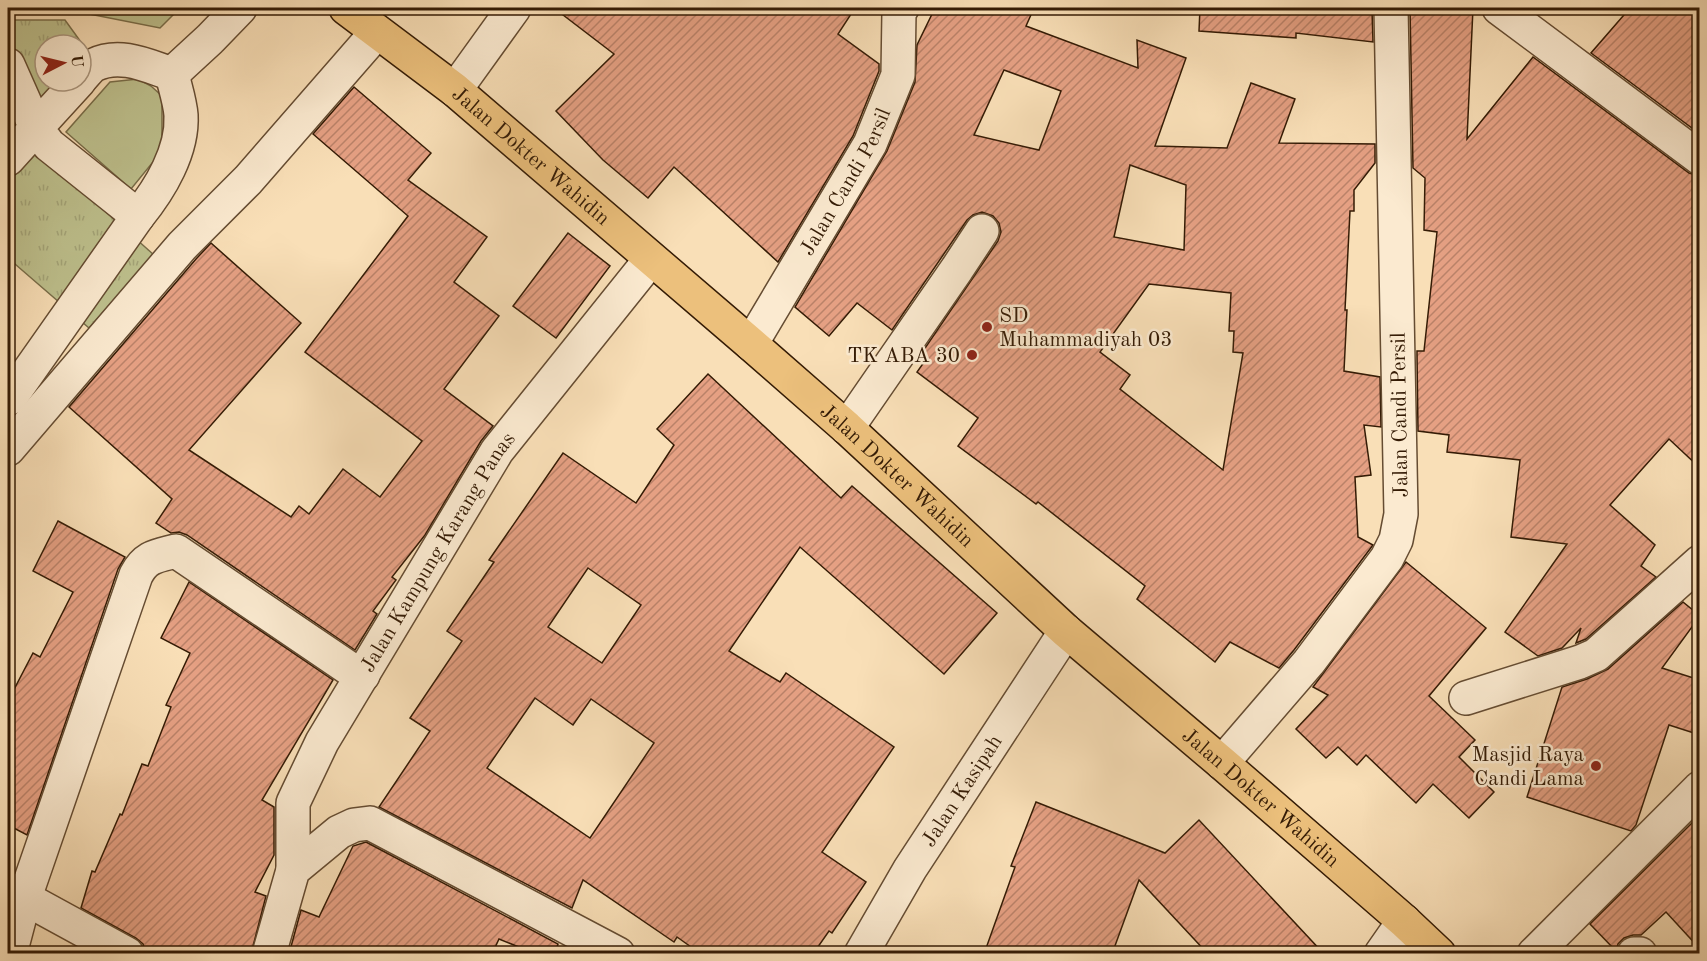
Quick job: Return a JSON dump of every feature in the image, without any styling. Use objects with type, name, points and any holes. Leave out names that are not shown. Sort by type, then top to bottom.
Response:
[{"type":"highway","name":"Jalan Dokter Wahidin","points":[[346,8],[455,90],[751,344],[847,428],[1066,631],[1222,763],[1439,954]]},
{"type":"street","points":[[172,74],[240,8]]},
{"type":"street","points":[[455,90],[514,8]]},
{"type":"street","name":"Jalan Candi Persil","points":[[751,344],[870,144],[898,75],[902,8]]},
{"type":"street","name":"Jalan Candi Persil","points":[[1222,763],[1309,662],[1387,558],[1396,540],[1401,514],[1391,8]]},
{"type":"street","points":[[1498,8],[1700,158]]},
{"type":"street","points":[[8,449],[182,246],[248,180],[377,32]]},
{"type":"street","points":[[93,66],[105,61],[131,60],[172,74]]},
{"type":"street","points":[[8,65],[36,128],[49,145],[138,216]]},
{"type":"street","points":[[10,398],[148,204],[173,159],[181,137],[181,114],[172,74]]},
{"type":"street","points":[[8,159],[68,93]]},
{"type":"street","points":[[847,428],[982,231]]},
{"type":"street","name":"Jalan Kampung Karang Panas","points":[[10,954],[16,893],[142,564],[154,557],[176,551],[340,663],[363,675],[497,451],[651,259]]},
{"type":"street","points":[[1466,698],[1596,655],[1700,562]]},
{"type":"street","name":"Jalan Kasipah","points":[[861,954],[910,869],[1066,631]]},
{"type":"street","points":[[269,954],[293,870],[293,803],[322,742],[363,675]]},
{"type":"street","points":[[1534,954],[1700,788]]},
{"type":"street","points":[[293,870],[339,832],[354,825],[370,823],[618,954]]},
{"type":"street","points":[[16,893],[127,954]]},
{"type":"street","points":[[1380,954],[1404,921]]},
{"type":"street","points":[[1634,954],[1640,954]]},
{"type":"green space","points":[[8,8],[180,8],[160,28],[69,10],[8,15]]},
{"type":"green space","points":[[8,20],[65,20],[74,33],[33,33],[33,93],[54,93],[22,137],[154,255],[89,328],[8,258]]},
{"type":"green space","points":[[138,79],[151,86],[162,96],[162,151],[131,189],[66,132],[110,82]]},
{"type":"building","points":[[554,8],[855,8],[838,34],[879,64],[879,71],[853,136],[778,262],[674,167],[648,198],[603,160],[556,111],[614,54]]},
{"type":"building","points":[[935,8],[1034,8],[1026,26],[1138,68],[1137,40],[1186,58],[1155,146],[1227,148],[1251,83],[1295,99],[1279,143],[1375,144],[1375,163],[1354,190],[1354,211],[1350,211],[1344,371],[1380,377],[1381,427],[1364,425],[1371,475],[1355,477],[1358,537],[1373,545],[1279,668],[1230,642],[1215,662],[1137,599],[1145,586],[1038,502],[1036,504],[958,446],[978,418],[917,372],[927,358],[921,354],[998,241],[1001,232],[999,223],[993,216],[982,212],[967,220],[892,330],[857,303],[829,336],[795,307],[887,151],[915,82],[917,45]],"holes":[[[1004,70],[1061,91],[1039,150],[974,135]],[[1130,165],[1186,185],[1184,250],[1114,237]],[[1149,284],[1231,293],[1229,331],[1234,331],[1233,352],[1243,353],[1223,470],[1120,389],[1130,375],[1100,352]]]},
{"type":"building","points":[[1200,8],[1339,8],[1372,11],[1373,42],[1296,33],[1296,38],[1199,31]]},
{"type":"building","points":[[1410,8],[1473,8],[1467,139],[1533,57],[1689,173],[1700,176],[1700,468],[1669,439],[1610,505],[1655,545],[1641,566],[1656,577],[1586,639],[1576,643],[1581,628],[1562,648],[1538,656],[1505,632],[1567,544],[1511,537],[1520,460],[1447,452],[1449,435],[1418,431],[1417,351],[1424,351],[1437,232],[1424,230],[1425,178],[1413,168]]},
{"type":"building","points":[[1630,8],[1700,8],[1700,134],[1591,53]]},
{"type":"building","points":[[354,87],[431,153],[408,180],[487,237],[454,282],[499,316],[444,389],[493,426],[481,441],[425,535],[392,577],[396,580],[373,611],[377,614],[355,650],[187,535],[179,532],[171,533],[156,523],[172,499],[69,407],[211,243],[301,323],[189,450],[291,517],[299,506],[309,514],[343,469],[380,497],[422,441],[305,352],[408,216],[313,134]]},
{"type":"building","points":[[568,233],[610,266],[556,338],[513,306]]},
{"type":"building","points":[[708,374],[841,498],[852,486],[997,613],[944,674],[800,547],[729,651],[780,682],[786,673],[894,747],[822,852],[866,882],[832,933],[829,931],[813,954],[701,954],[677,937],[674,942],[583,880],[572,908],[379,807],[430,731],[410,718],[462,641],[447,631],[494,562],[489,560],[563,453],[636,503],[674,445],[657,429]],"holes":[[[588,568],[641,605],[602,663],[548,627]],[[535,698],[573,725],[591,699],[654,743],[590,838],[487,768]]]},
{"type":"building","points":[[58,521],[125,557],[118,569],[27,835],[8,825],[8,701],[33,653],[40,657],[73,592],[33,571]]},
{"type":"building","points":[[1406,562],[1486,628],[1429,696],[1475,740],[1459,757],[1494,792],[1469,818],[1433,784],[1416,803],[1366,755],[1357,765],[1338,747],[1326,758],[1296,729],[1328,695],[1313,687]]},
{"type":"building","points":[[189,582],[333,680],[262,800],[274,807],[274,855],[255,892],[266,896],[251,954],[146,954],[143,944],[136,938],[81,908],[92,871],[95,872],[120,814],[122,815],[142,764],[148,766],[171,707],[166,705],[190,653],[161,638]]},
{"type":"building","name":"Masjid Raya Candi Lama","points":[[1683,602],[1700,616],[1662,668],[1700,680],[1700,735],[1669,725],[1636,825],[1631,831],[1527,797],[1562,687],[1608,669]]},
{"type":"building","points":[[1036,802],[1165,853],[1199,820],[1324,954],[1208,954],[1139,880],[1112,954],[984,954],[1015,867],[1011,866]]},
{"type":"building","points":[[1700,815],[1700,949],[1666,912],[1641,935],[1624,938],[1618,944],[1616,951],[1590,924]]},
{"type":"building","points":[[366,842],[558,944],[555,954],[536,954],[499,939],[492,954],[289,954],[301,910],[319,917],[353,846]]},
{"type":"place","name":"SD Muhammadiyah 03","points":[[987,327]]},
{"type":"place","name":"TK ABA 30","points":[[972,355]]},
{"type":"place","name":"Masjid Raya Candi Lama","points":[[1596,766]]}]
